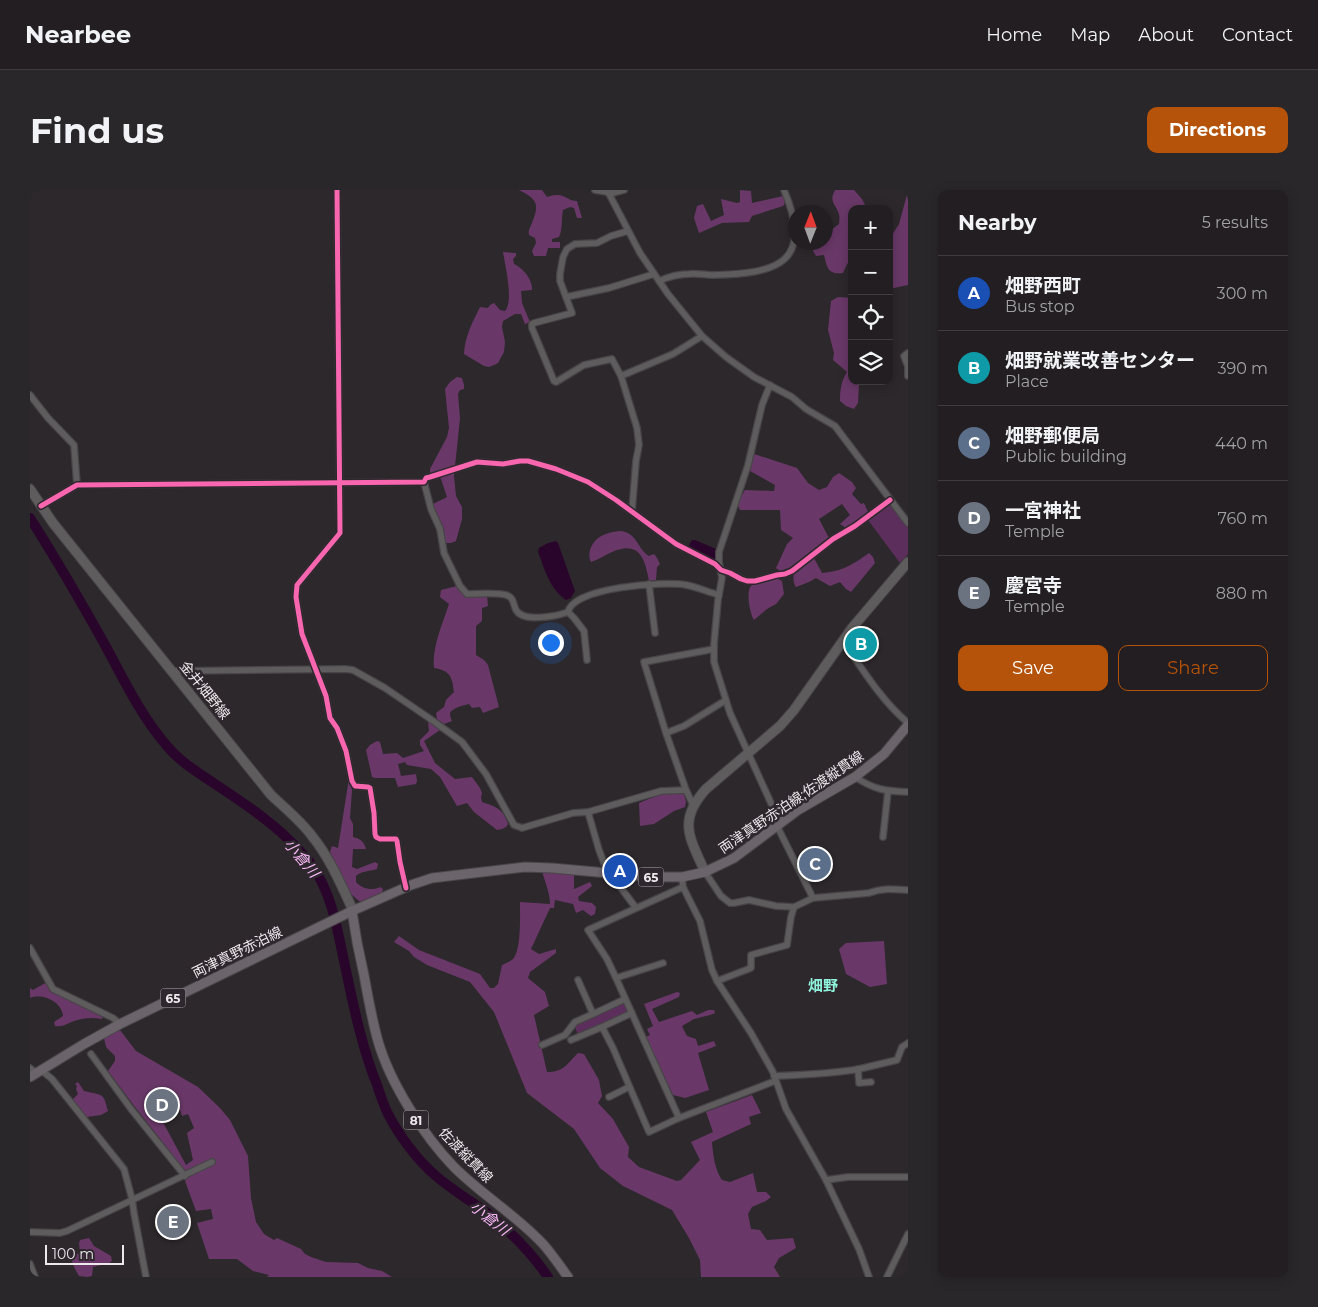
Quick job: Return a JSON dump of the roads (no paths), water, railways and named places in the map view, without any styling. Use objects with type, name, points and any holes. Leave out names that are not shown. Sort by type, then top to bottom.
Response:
[{"type":"main road","name":"金井畑野線","points":[[30,489],[59,530],[271,795],[311,833],[334,871],[351,906],[350,912]]},
{"type":"main road","points":[[705,872],[688,830],[688,822],[693,805],[706,789],[780,726],[794,710],[852,628],[908,562]]},
{"type":"main road","name":"両津真野赤泊線;佐渡縦貫線","points":[[350,912],[423,880],[514,868],[552,868],[652,877],[682,877],[705,872],[734,858],[798,810],[855,777],[884,754],[908,725]]},
{"type":"main road","name":"両津真野赤泊線","points":[[34,1072],[120,1024],[350,912]]},
{"type":"main road","name":"佐渡縦貫線","points":[[350,912],[379,1044],[391,1074],[418,1123],[437,1148],[476,1188],[522,1224],[542,1244],[568,1277]]},
{"type":"street","points":[[337,190],[340,533],[297,585],[296,597],[302,634],[326,696],[330,718],[337,728],[346,751],[353,784],[370,788],[376,836],[396,839],[406,888]]},
{"type":"street","points":[[595,190],[613,193],[624,190]]},
{"type":"street","points":[[659,281],[689,274],[711,275],[754,272],[766,270],[783,261],[791,252],[795,231],[793,217],[784,190]]},
{"type":"street","points":[[607,191],[640,253],[677,306],[702,336],[754,378],[792,396],[806,409],[835,426],[908,524]]},
{"type":"street","points":[[628,231],[597,243],[574,244],[567,249],[563,258],[560,281],[572,313],[532,324],[532,328],[546,364],[556,382],[584,365],[612,359],[621,376],[637,428],[639,445],[632,511]]},
{"type":"street","points":[[566,298],[609,288],[654,274]]},
{"type":"street","points":[[621,376],[673,354],[702,336]]},
{"type":"street","points":[[908,353],[904,356],[908,364],[908,376]]},
{"type":"street","points":[[770,386],[762,405],[748,465],[720,552],[719,562],[722,578],[714,662],[730,713],[778,824],[813,898]]},
{"type":"street","points":[[31,399],[74,445],[77,485]]},
{"type":"street","points":[[424,482],[426,478],[484,461],[503,464],[528,461],[556,469],[597,487],[676,544],[715,564],[721,570],[747,581],[755,581],[792,571],[833,539],[855,526],[890,500]]},
{"type":"street","points":[[41,506],[77,485],[424,482]]},
{"type":"street","points":[[424,482],[431,509],[440,529],[444,554],[460,586],[467,594],[505,594],[512,598],[516,610],[520,614],[533,618],[552,617],[568,612],[569,608],[577,600],[591,595],[649,584],[687,585],[719,595]]},
{"type":"street","points":[[649,584],[655,633]]},
{"type":"street","points":[[568,612],[584,631],[587,660]]},
{"type":"street","points":[[843,641],[882,697],[908,725]]},
{"type":"street","points":[[693,805],[666,733],[644,662],[714,649]]},
{"type":"street","points":[[174,673],[175,671],[345,668],[353,670],[385,688],[462,742],[481,767],[514,825],[522,828],[573,813],[588,812],[661,792],[686,790]]},
{"type":"street","points":[[666,733],[684,726],[726,700]]},
{"type":"street","points":[[855,777],[867,785],[879,789],[908,792]]},
{"type":"street","points":[[883,837],[888,791]]},
{"type":"street","points":[[588,812],[609,876],[618,884],[636,908]]},
{"type":"street","points":[[705,872],[720,896],[730,903],[749,900],[776,906],[794,907],[813,898],[869,893],[876,890],[908,890]]},
{"type":"street","points":[[682,877],[683,887],[700,921],[709,960],[717,981],[751,1033],[773,1072],[786,1109],[826,1180],[859,1248],[869,1277]]},
{"type":"street","points":[[679,1118],[616,978],[588,930],[683,887]]},
{"type":"street","points":[[717,981],[751,968],[751,955],[787,945],[794,907]]},
{"type":"street","points":[[30,948],[53,989],[113,1018],[120,1024]]},
{"type":"street","points":[[616,978],[663,963]]},
{"type":"street","points":[[578,980],[593,1014]]},
{"type":"street","points":[[542,1044],[565,1035],[575,1022],[626,999]]},
{"type":"street","points":[[571,1040],[632,1013]]},
{"type":"street","points":[[602,1027],[649,1132],[775,1078],[858,1069],[897,1060],[902,1047],[908,1043]]},
{"type":"street","points":[[91,1054],[185,1176]]},
{"type":"street","points":[[858,1069],[859,1083],[871,1082]]},
{"type":"street","points":[[34,1072],[52,1079],[76,1111],[121,1164],[132,1200],[146,1277]]},
{"type":"street","points":[[609,1097],[629,1087]]},
{"type":"street","points":[[30,1232],[60,1233],[212,1162]]},
{"type":"street","points":[[826,1180],[848,1177],[908,1178]]},
{"type":"street","points":[[888,1277],[908,1234]]},
{"type":"street","points":[[30,1265],[35,1277]]},
{"type":"waterway","name":"小倉川","points":[[30,518],[78,597],[133,697],[172,752],[269,822],[308,860],[320,878],[333,912],[366,1055],[387,1112],[402,1138],[415,1155],[436,1176],[486,1212],[512,1234],[535,1259],[548,1277]]},
{"type":"place","name":"畑野就業改善センター","points":[[861,644]]},
{"type":"place","name":"畑野郵便局","points":[[815,864]]},
{"type":"place","name":"畑野西町","points":[[620,871]]},
{"type":"place","name":"一宮神社","points":[[162,1105]]},
{"type":"place","name":"慶宮寺","points":[[173,1222]]},
{"type":"district","name":"畑野","points":[[823,985]]}]
